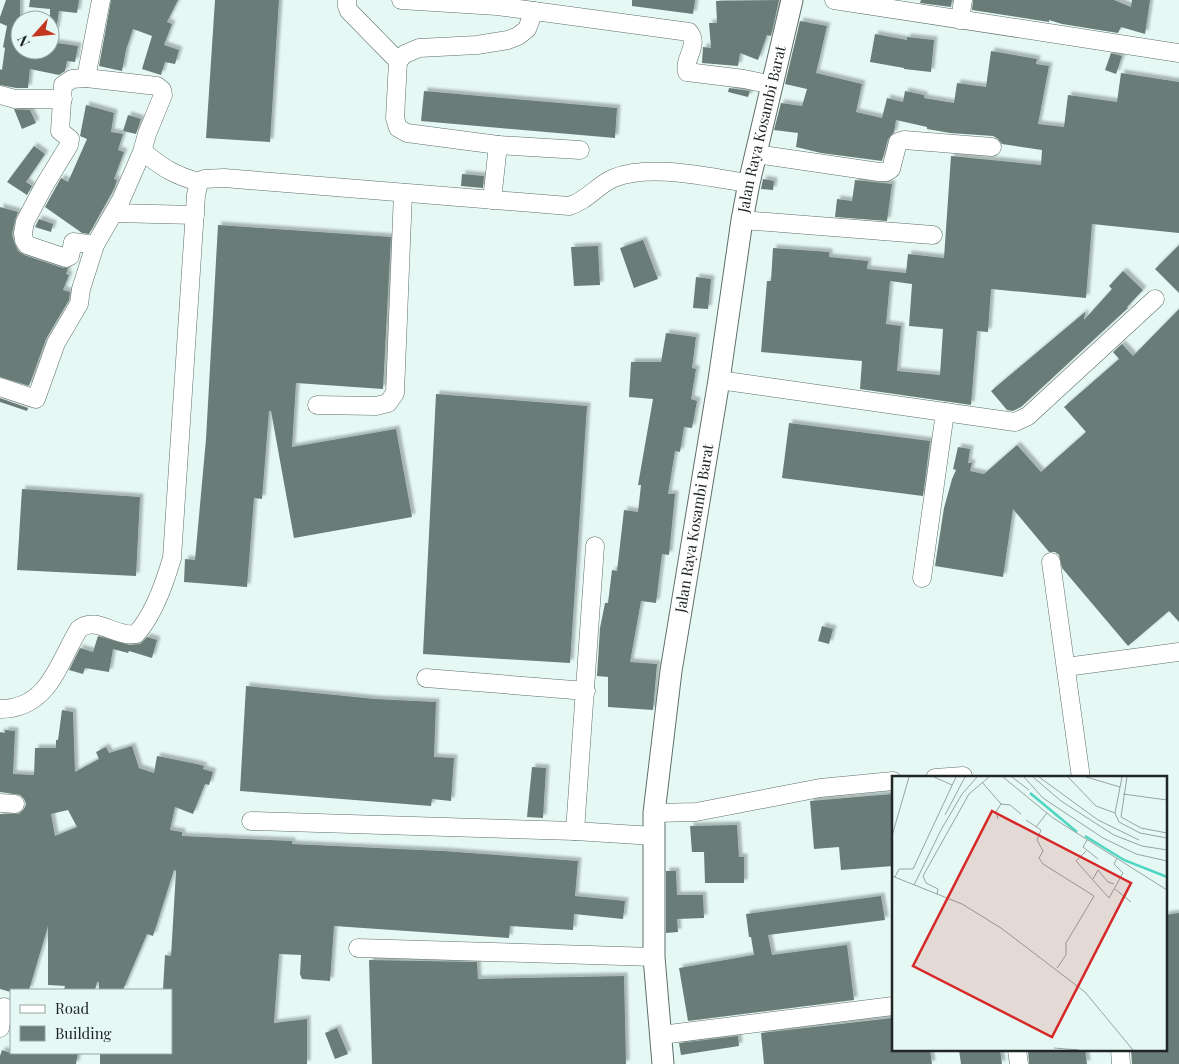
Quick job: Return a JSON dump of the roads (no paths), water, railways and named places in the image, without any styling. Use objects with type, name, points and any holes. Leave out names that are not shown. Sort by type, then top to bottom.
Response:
[{"type":"main road","name":"Jalan Raya Kosambi Barat","points":[[663,1064],[654,957],[654,814],[674,648],[719,380],[742,220],[792,0]]},
{"type":"street","points":[[86,78],[101,0]]},
{"type":"street","points":[[347,0],[349,11],[398,61]]},
{"type":"street","points":[[401,0],[497,3],[534,11],[689,32],[694,42],[686,68],[687,72],[744,79],[772,85]]},
{"type":"street","points":[[834,0],[1179,53]]},
{"type":"street","points":[[960,20],[963,0]]},
{"type":"street","points":[[534,11],[528,29],[508,40],[477,45],[419,48],[405,54],[398,61],[396,118],[398,128],[406,132],[498,145],[580,150]]},
{"type":"street","points":[[0,387],[36,399],[56,343],[79,304],[81,289],[95,245],[114,213],[142,152],[147,134],[163,95],[162,90],[157,86],[86,78],[72,79],[63,85],[60,131],[70,139],[70,144],[44,186],[25,222],[24,240],[27,246],[66,258],[70,256],[73,242],[95,245]]},
{"type":"street","points":[[0,95],[15,99],[63,99]]},
{"type":"street","points":[[756,154],[886,172],[891,169],[898,142],[904,140],[992,148]]},
{"type":"street","points":[[492,200],[498,145]]},
{"type":"street","points":[[146,154],[166,170],[199,182]]},
{"type":"street","points":[[0,709],[18,708],[40,695],[82,626],[96,625],[130,635],[136,634],[161,589],[172,558],[194,215],[199,182],[204,179],[224,178],[569,206],[579,203],[614,178],[643,172],[670,172],[749,183]]},
{"type":"street","points":[[317,405],[376,406],[388,403],[395,393],[404,193]]},
{"type":"street","points":[[114,213],[194,215]]},
{"type":"street","points":[[742,220],[933,234]]},
{"type":"street","points":[[719,380],[1015,422],[1028,416],[1156,299]]},
{"type":"street","points":[[922,578],[945,412]]},
{"type":"street","points":[[574,831],[586,691],[595,546]]},
{"type":"street","points":[[1051,562],[1081,776]]},
{"type":"street","points":[[1066,667],[1179,652]]},
{"type":"street","points":[[426,678],[586,691]]},
{"type":"street","points":[[654,814],[696,812],[820,788],[892,781]]},
{"type":"street","points":[[251,821],[574,831],[654,836]]},
{"type":"street","points":[[358,948],[654,957]]},
{"type":"street","points":[[661,1035],[892,1006]]},
{"type":"street","points":[[0,1028],[5,1007]]}]
